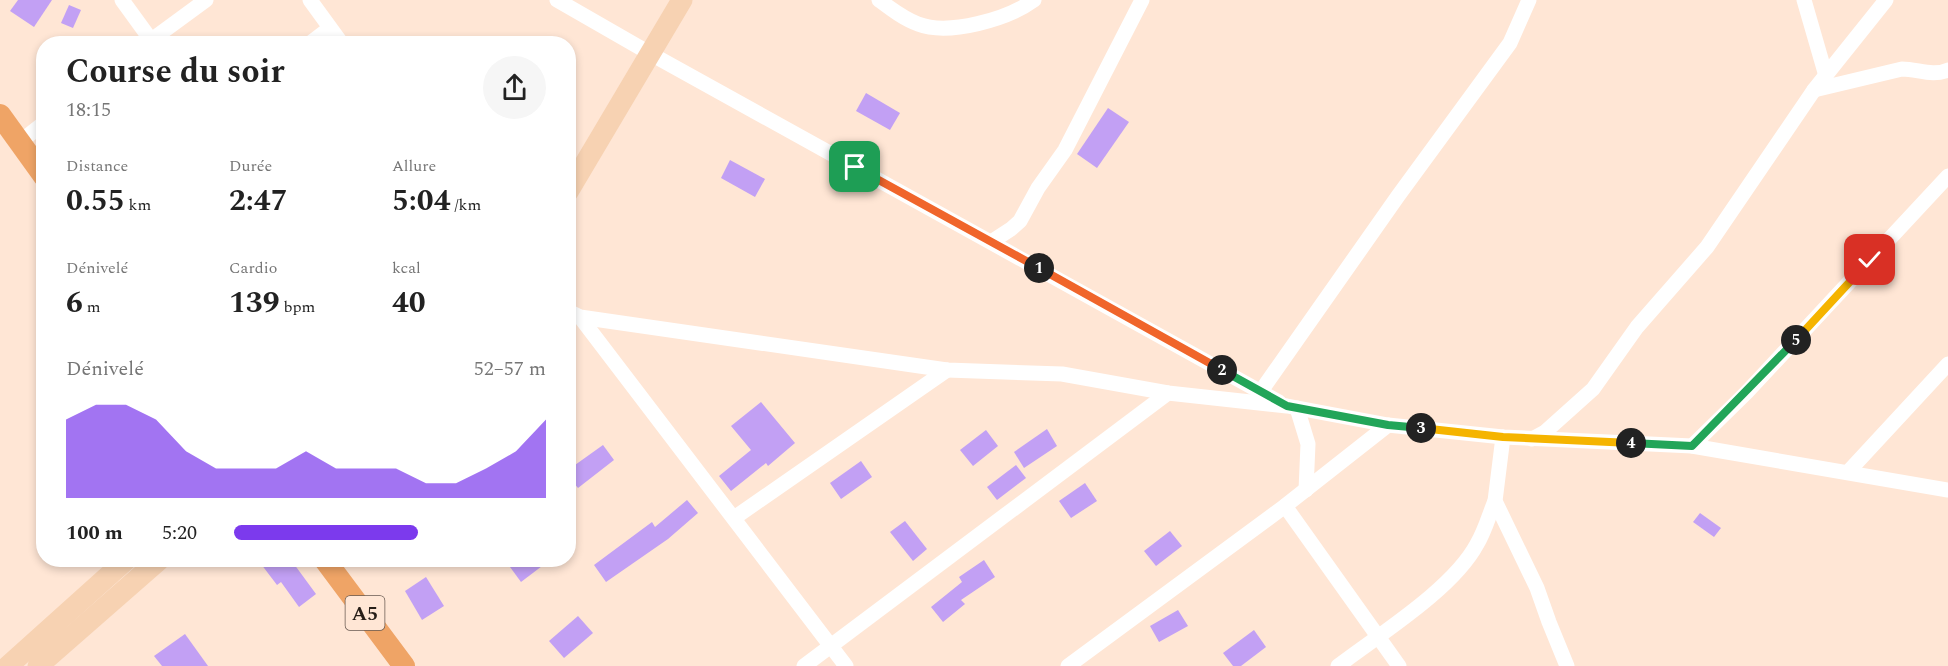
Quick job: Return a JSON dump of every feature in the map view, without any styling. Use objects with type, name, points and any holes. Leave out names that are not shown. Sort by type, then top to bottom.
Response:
[{"type":"main road","points":[[576,179],[682,0]]},
{"type":"main road","points":[[1,117],[36,165]]},
{"type":"main road","points":[[8,666],[118,567]]},
{"type":"main road","points":[[38,666],[151,567]]},
{"type":"main road","name":"A5","points":[[330,567],[404,666]]},
{"type":"street","points":[[122,0],[145,36]]},
{"type":"street","points":[[157,36],[206,0]]},
{"type":"street","points":[[310,0],[336,36]]},
{"type":"street","points":[[557,0],[1292,407],[1308,444],[1306,490]]},
{"type":"street","points":[[879,0],[921,26],[954,27],[995,20],[1034,0]]},
{"type":"street","points":[[991,242],[1020,220],[1038,188],[1065,150],[1142,0]]},
{"type":"street","points":[[1261,391],[1398,196],[1510,43],[1529,0]]},
{"type":"street","points":[[1804,0],[1826,76]]},
{"type":"street","points":[[1532,439],[1545,432],[1593,389],[1637,327],[1707,247],[1814,90],[1886,0]]},
{"type":"street","points":[[319,36],[330,27]]},
{"type":"street","points":[[1814,90],[1902,69],[1913,69],[1931,74],[1948,70]]},
{"type":"street","points":[[20,142],[36,129]]},
{"type":"street","points":[[1692,446],[1755,384],[1948,176]]},
{"type":"street","points":[[576,314],[947,370],[1062,374],[1168,393],[1292,407],[1388,425],[1503,437],[1692,446],[1948,490]]},
{"type":"street","points":[[576,317],[734,518],[846,666]]},
{"type":"street","points":[[1848,472],[1948,364]]},
{"type":"street","points":[[734,518],[947,370]]},
{"type":"street","points":[[804,666],[1168,393]]},
{"type":"street","points":[[1068,666],[1285,506],[1388,425]]},
{"type":"street","points":[[1338,666],[1424,602],[1459,568],[1477,545],[1495,501],[1503,437]]},
{"type":"street","points":[[1495,501],[1538,588],[1567,666]]},
{"type":"street","points":[[1285,506],[1399,666]]},
{"type":"building","points":[[18,0],[52,0],[34,27],[10,11]]},
{"type":"building","points":[[69,5],[81,10],[73,28],[61,23]]},
{"type":"building","points":[[866,93],[900,113],[890,130],[856,111]]},
{"type":"building","points":[[1108,108],[1129,122],[1097,168],[1077,154]]},
{"type":"building","points":[[730,160],[765,179],[755,197],[721,178]]},
{"type":"building","points":[[761,402],[795,443],[768,466],[766,463],[731,491],[719,476],[751,450],[731,426]]},
{"type":"building","points":[[1047,429],[1057,446],[1024,468],[1014,452]]},
{"type":"building","points":[[986,430],[998,446],[973,466],[960,450]]},
{"type":"building","points":[[603,445],[614,460],[578,488],[576,464]]},
{"type":"building","points":[[861,461],[872,477],[841,499],[830,483]]},
{"type":"building","points":[[1016,465],[1026,478],[997,500],[987,487]]},
{"type":"building","points":[[1085,483],[1097,501],[1071,518],[1059,501]]},
{"type":"building","points":[[687,500],[698,513],[668,539],[606,582],[594,565],[652,522],[655,527]]},
{"type":"building","points":[[1700,513],[1721,528],[1714,537],[1693,522]]},
{"type":"building","points":[[905,521],[927,549],[913,561],[890,532]]},
{"type":"building","points":[[1170,531],[1182,546],[1156,566],[1144,551]]},
{"type":"building","points":[[984,560],[995,577],[961,600],[965,604],[943,622],[931,607],[962,582],[959,577]]},
{"type":"building","points":[[263,567],[296,567],[316,594],[299,607],[281,582],[277,585]]},
{"type":"building","points":[[510,567],[541,567],[521,582]]},
{"type":"building","points":[[426,577],[444,606],[422,620],[405,591]]},
{"type":"building","points":[[1178,610],[1188,626],[1159,642],[1150,626]]},
{"type":"building","points":[[578,616],[593,633],[564,658],[549,641]]},
{"type":"building","points":[[1254,630],[1266,647],[1241,666],[1233,666],[1223,653]]},
{"type":"building","points":[[185,634],[208,666],[162,666],[154,656]]},
{"type":"route","points":[[855,167],[1287,406],[1388,425],[1503,437],[1692,446],[1747,392],[1870,260]]}]
